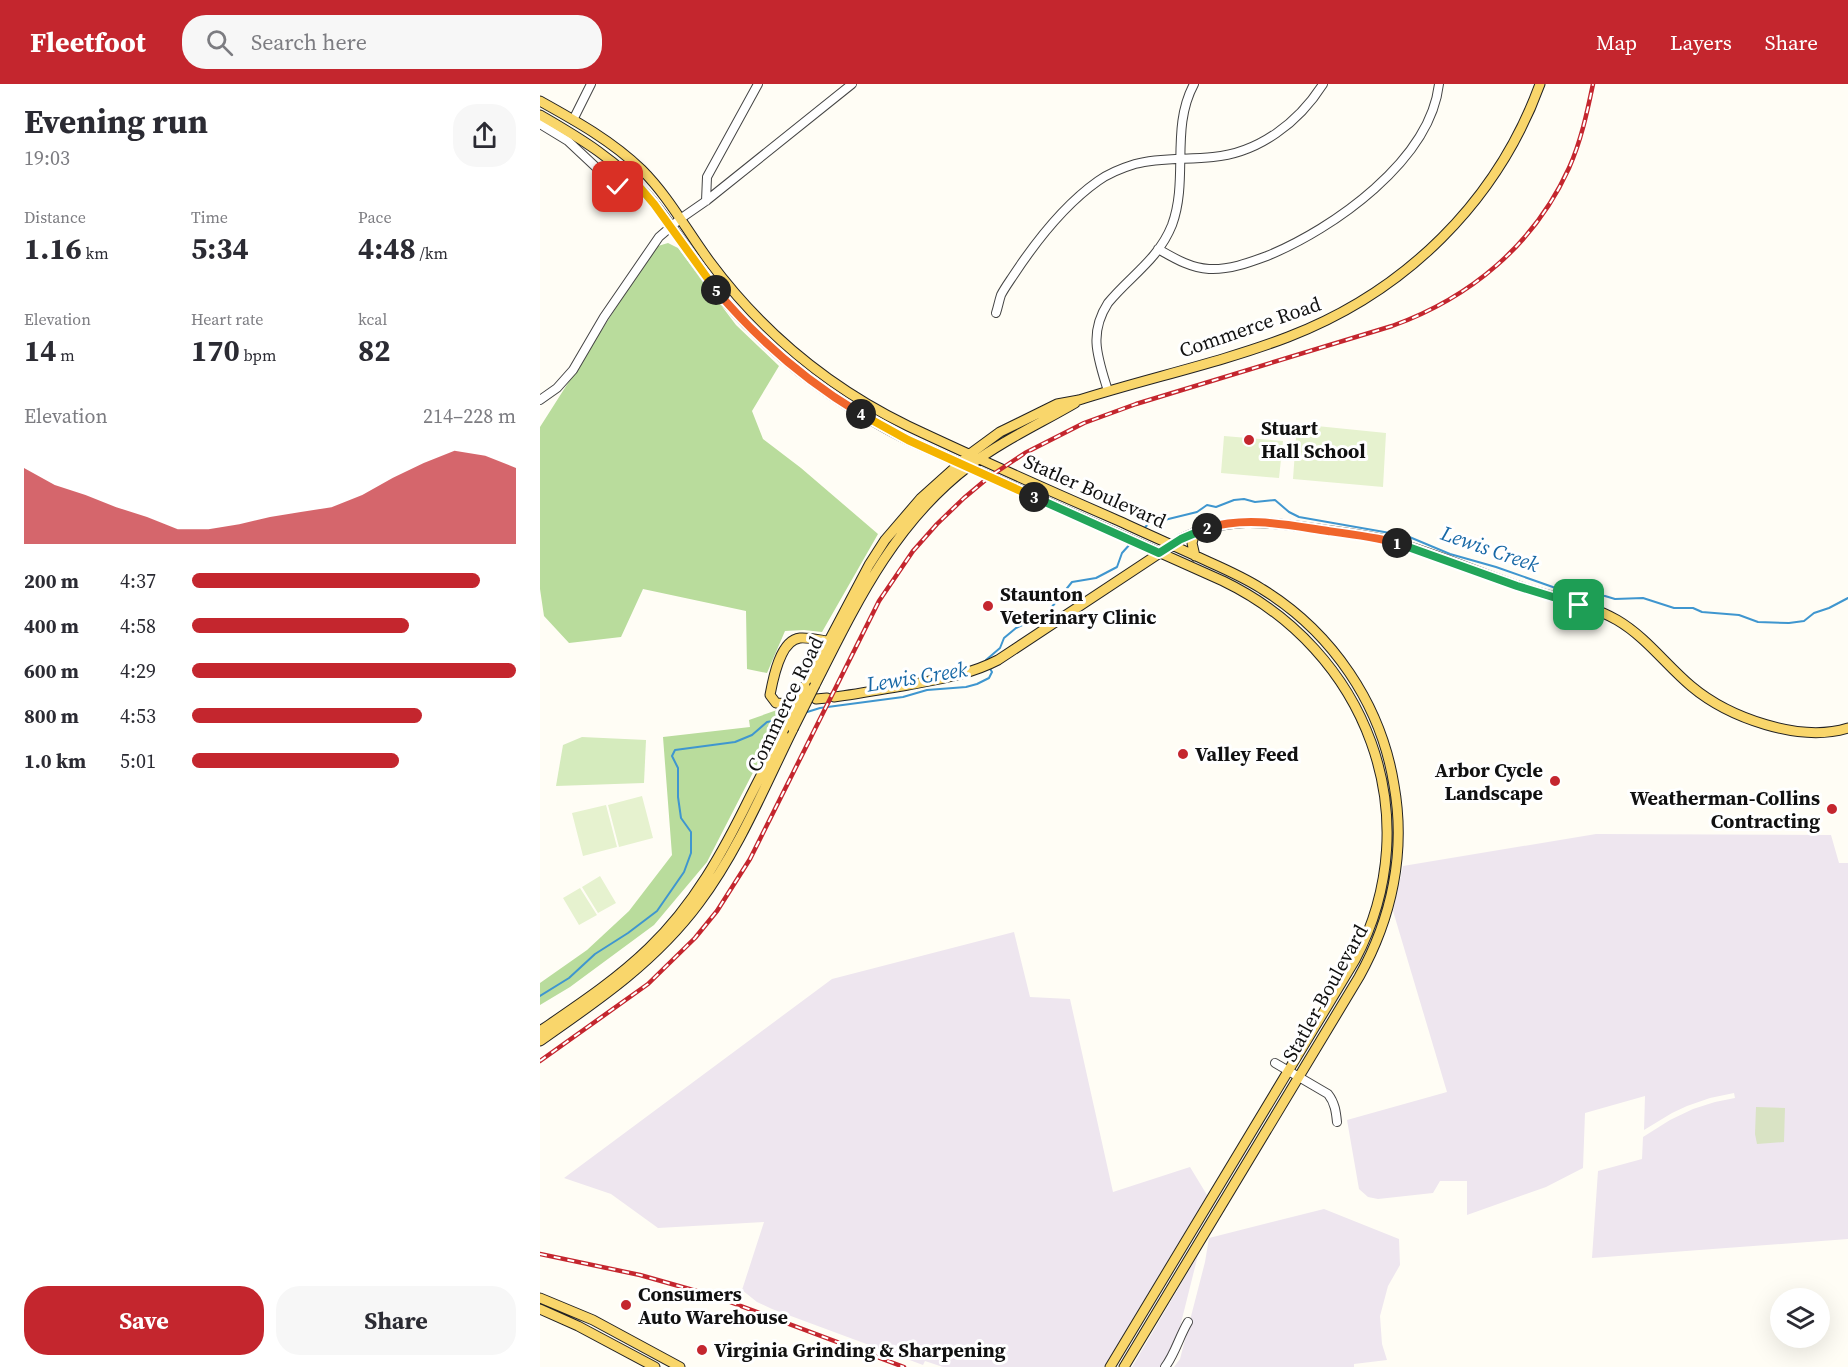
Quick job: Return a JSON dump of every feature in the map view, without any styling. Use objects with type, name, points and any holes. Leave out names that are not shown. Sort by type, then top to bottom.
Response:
[{"type":"main road","name":"Commerce Road","points":[[964,465],[970,454],[1000,432],[1057,404],[1213,362],[1291,336],[1346,311],[1395,279],[1433,248],[1476,201],[1509,151],[1540,84]]},
{"type":"main road","name":"Statler Boulevard","points":[[540,101],[612,145],[642,171],[729,287],[771,332],[810,366],[845,391],[882,413],[1195,555],[1262,589],[1293,611],[1324,641],[1348,671],[1368,703],[1383,741],[1394,779],[1398,846],[1395,878],[1374,949],[1124,1367]]},
{"type":"main road","name":"Statler Boulevard","points":[[540,115],[596,148],[637,184],[654,204],[707,279],[760,338],[802,374],[872,421],[1247,594],[1273,610],[1303,636],[1330,666],[1353,701],[1369,735],[1385,804],[1386,839],[1383,871],[1367,933],[1355,960],[1110,1367]]},
{"type":"main road","name":"Commerce Road","points":[[540,1041],[626,979],[660,948],[709,890],[727,860],[832,642],[854,590],[885,540],[921,498],[964,465],[980,459],[1017,434],[1078,400]]},
{"type":"main road","points":[[816,699],[962,675],[989,665],[1138,559],[1195,532],[1223,524],[1262,522],[1341,532],[1401,544],[1517,586],[1586,607],[1612,617],[1631,629],[1697,691],[1738,714],[1801,732],[1826,733],[1848,728]]},
{"type":"main road","points":[[1195,532],[1192,543],[1195,555]]},
{"type":"main road","points":[[1134,542],[1138,559]]},
{"type":"main road","points":[[789,704],[776,703],[770,695],[786,645],[793,639],[799,638],[832,642]]},
{"type":"main road","name":"Commerce Road","points":[[540,1031],[624,971],[681,914],[719,857],[788,730]]},
{"type":"main road","points":[[540,1298],[592,1320],[680,1367]]},
{"type":"main road","points":[[540,1309],[561,1317],[655,1367]]},
{"type":"street","points":[[573,120],[591,84]]},
{"type":"street","points":[[706,201],[707,177],[758,84]]},
{"type":"street","points":[[542,397],[561,384],[573,370],[604,317],[654,243],[680,219],[706,201],[852,84]]},
{"type":"street","points":[[1108,391],[1096,347],[1095,338],[1099,319],[1108,303],[1142,270],[1158,249],[1172,224],[1178,203],[1181,177],[1182,120],[1194,84]]},
{"type":"street","points":[[996,313],[1001,296],[1022,263],[1052,224],[1089,188],[1111,173],[1138,163],[1152,160],[1215,157],[1235,153],[1267,139],[1306,108],[1323,84]]},
{"type":"street","points":[[1158,249],[1172,258],[1198,268],[1230,268],[1278,251],[1322,229],[1364,198],[1409,151],[1434,108],[1439,84]]},
{"type":"street","points":[[540,124],[568,141],[616,186],[637,184]]},
{"type":"street","points":[[1275,1063],[1328,1094],[1333,1100],[1337,1122]]},
{"type":"street","points":[[1165,1367],[1173,1356],[1178,1338],[1188,1322]]},
{"type":"shaded area","points":[[1596,834],[1831,835],[1839,863],[1848,863],[1848,1239],[1592,1258],[1598,1171],[1642,1159],[1643,1137],[1693,1109],[1735,1098],[1734,1093],[1687,1106],[1644,1130],[1645,1096],[1585,1113],[1583,1168],[1546,1187],[1467,1215],[1467,1181],[1440,1181],[1433,1193],[1378,1199],[1368,1197],[1359,1189],[1347,1120],[1447,1092],[1393,911],[1403,866]]},
{"type":"shaded area","points":[[1014,932],[1030,997],[1070,999],[1113,1192],[1190,1167],[1207,1195],[1104,1367],[943,1367],[925,1361],[923,1365],[772,1309],[757,1302],[742,1290],[764,1222],[658,1228],[611,1194],[564,1178],[832,979]]},
{"type":"shaded area","points":[[1324,1209],[1399,1239],[1400,1265],[1388,1286],[1380,1316],[1382,1344],[1387,1360],[1354,1364],[1354,1367],[1174,1367],[1180,1359],[1209,1238]]},
{"type":"shaded area","points":[[1198,1255],[1173,1355],[1163,1367],[1132,1367]]},
{"type":"green space","points":[[668,243],[678,248],[736,325],[779,366],[752,411],[763,439],[801,468],[878,534],[822,632],[785,631],[767,673],[747,669],[746,611],[643,589],[621,637],[569,643],[544,616],[540,589],[540,427],[658,246]]},
{"type":"green space","points":[[1297,424],[1386,433],[1383,487],[1293,479]]},
{"type":"green space","points":[[1224,436],[1283,441],[1279,478],[1221,473]]},
{"type":"green space","points":[[777,710],[783,714],[707,862],[654,925],[570,987],[540,1005],[540,983],[587,950],[629,911],[672,855],[663,737],[750,727],[749,720]]},
{"type":"green space","points":[[582,737],[646,740],[644,783],[556,786],[563,745]]},
{"type":"green space","points":[[642,796],[653,838],[619,847],[608,805]]},
{"type":"green space","points":[[606,805],[617,847],[583,856],[572,813]]},
{"type":"green space","points":[[600,876],[616,903],[598,913],[582,887]]},
{"type":"green space","points":[[580,888],[597,915],[579,925],[563,898]]},
{"type":"green space","points":[[1756,1107],[1785,1108],[1784,1142],[1757,1144]]},
{"type":"waterway","name":"Lewis Creek","points":[[1143,530],[1148,524],[1197,512],[1207,505],[1216,507],[1244,499],[1255,502],[1275,500],[1299,517],[1407,536],[1450,554],[1496,567],[1567,592],[1615,599],[1643,598],[1674,608],[1693,608],[1702,612],[1739,615],[1758,622],[1789,623],[1804,621],[1814,613],[1848,598]]},
{"type":"waterway","name":"Lewis Creek","points":[[987,662],[986,660],[1000,648],[1004,638],[1016,628],[1047,613],[1072,582],[1096,578],[1117,567],[1122,553],[1131,543]]},
{"type":"waterway","name":"Lewis Creek","points":[[804,713],[820,708],[903,697],[927,690],[966,687],[989,678],[992,672],[989,667]]},
{"type":"waterway","name":"Lewis Creek","points":[[540,996],[569,978],[595,954],[657,911],[684,872],[691,853],[691,832],[681,818],[678,768],[672,756],[675,750],[735,742],[752,735],[767,722],[784,719]]},
{"type":"railway","points":[[540,1061],[648,984],[695,938],[717,911],[750,859],[879,601],[913,551],[964,498],[989,477],[1025,453],[1084,423],[1136,404],[1392,326],[1421,314],[1473,284],[1518,244],[1555,196],[1577,148],[1593,84]]},
{"type":"railway","points":[[540,1254],[640,1275],[714,1296],[904,1367]]},
{"type":"place","name":"Stuart Hall School","points":[[1249,440]]},
{"type":"place","name":"Staunton Veterinary Clinic","points":[[988,606]]},
{"type":"place","name":"Valley Feed","points":[[1183,754]]},
{"type":"place","name":"Arbor Cycle Landscape","points":[[1555,781]]},
{"type":"place","name":"Weatherman-Collins Contracting","points":[[1832,809]]},
{"type":"place","name":"Consumers Auto Warehouse","points":[[626,1305]]},
{"type":"place","name":"Virginia Grinding & Sharpening","points":[[702,1350]]},
{"type":"route","points":[[618,187],[637,184],[654,204],[707,279],[734,310],[760,338],[826,392],[908,440],[1159,553],[1181,539],[1206,528],[1248,521],[1269,522],[1394,542],[1517,586],[1579,605]]}]
